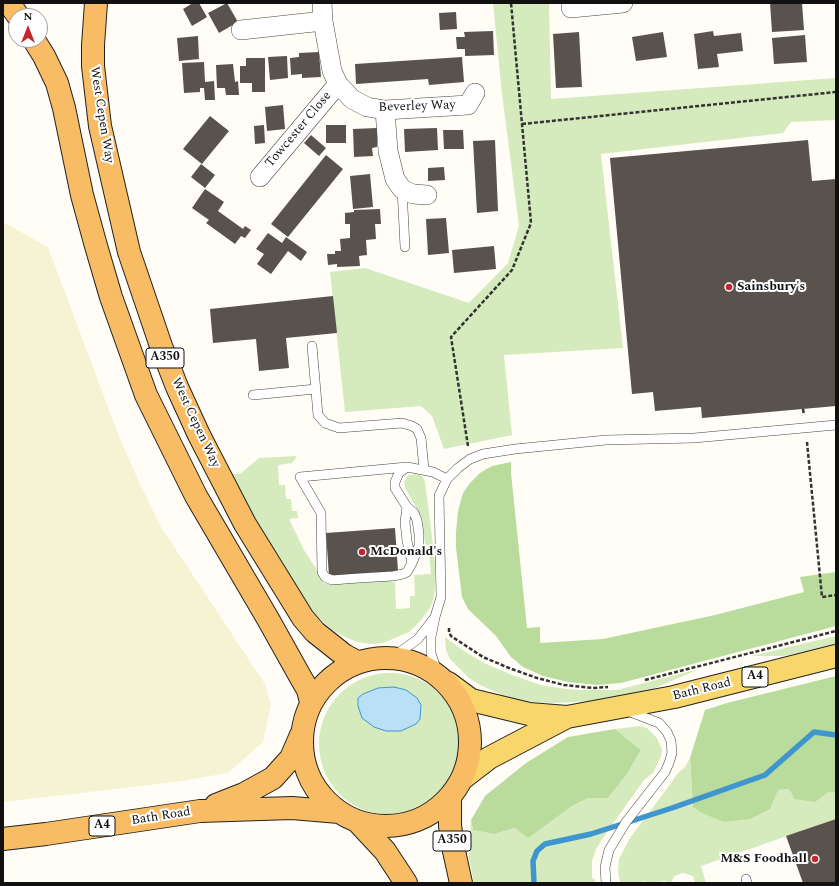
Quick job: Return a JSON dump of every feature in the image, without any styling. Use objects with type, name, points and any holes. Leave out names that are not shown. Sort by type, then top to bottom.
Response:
[{"type":"highway","name":"West Cepen Way","points":[[96,3],[93,66],[100,126],[129,252],[147,307],[172,374],[200,435],[245,524],[303,618],[315,632],[344,655],[357,662]]},
{"type":"highway","name":"A350","points":[[39,48],[57,83],[64,108],[82,194],[111,298],[146,395],[196,496],[268,618],[308,690],[311,702]]},
{"type":"highway","points":[[406,883],[385,851],[348,817],[322,798],[310,779],[302,757],[301,735],[304,718],[311,702],[324,683],[342,669],[357,662],[378,657],[393,657],[417,663],[443,679],[462,704],[470,728],[470,754],[463,778],[450,798]]},
{"type":"highway","name":"Bath Road","points":[[200,811],[244,794],[273,778],[291,758],[301,735]]},
{"type":"highway","name":"A350","points":[[450,798],[450,826],[461,883]]},
{"type":"highway","name":"Bath Road","points":[[3,839],[200,811],[292,808],[348,817],[379,826],[405,824],[429,814],[450,798]]},
{"type":"main road","name":"Bath Road","points":[[443,679],[471,700],[528,714],[567,717],[674,698],[836,656]]},
{"type":"main road","name":"Bath Road","points":[[463,778],[489,758],[567,717]]},
{"type":"street","points":[[571,8],[623,3]]},
{"type":"street","points":[[241,30],[322,12]]},
{"type":"street","name":"Beverley Way","points":[[322,12],[332,71],[338,84],[352,99],[367,107],[386,110],[473,104]]},
{"type":"street","name":"Towcester Close","points":[[260,177],[338,84]]},
{"type":"street","points":[[386,110],[388,151],[395,178],[402,189],[413,194],[427,195]]},
{"type":"lane","points":[[402,189],[406,247]]},
{"type":"lane","points":[[312,346],[318,415],[324,424],[338,428],[402,424],[415,427],[421,438],[424,469]]},
{"type":"lane","points":[[253,395],[316,389]]},
{"type":"lane","points":[[443,679],[431,653],[431,637],[441,597],[439,496],[447,479],[470,459],[483,454],[515,449],[606,440],[694,438],[836,425]]},
{"type":"lane","points":[[407,467],[399,473],[395,482],[395,488],[407,507],[407,542],[412,563],[407,572],[393,576],[332,580],[324,577],[322,572],[321,513],[300,476],[407,467],[424,469],[447,479]]},
{"type":"lane","points":[[393,657],[418,639],[435,617]]},
{"type":"lane","points":[[606,883],[605,867],[610,850],[626,822],[665,772],[672,754],[672,746],[667,732],[659,723],[621,708]]},
{"type":"path","points":[[522,124],[836,92]]},
{"type":"path","points":[[803,409],[822,597],[836,595]]},
{"type":"shaded area","points":[[3,222],[48,247],[118,434],[161,527],[265,684],[271,704],[263,742],[228,773],[175,782],[3,802]]},
{"type":"green space","points":[[493,3],[549,3],[551,99],[836,78],[836,120],[791,122],[783,133],[601,154],[623,348],[504,355],[512,435],[444,449],[432,416],[421,406],[345,412],[330,272],[365,268],[469,303],[508,263],[519,226],[502,94]]},
{"type":"green space","points":[[297,456],[292,463],[278,465],[279,485],[285,485],[286,499],[291,499],[292,511],[297,511],[298,518],[289,519],[304,550],[317,570],[320,579],[324,583],[329,584],[384,580],[395,582],[396,609],[410,608],[410,596],[415,596],[414,575],[431,574],[429,553],[423,553],[425,544],[422,518],[405,488],[404,482],[408,475],[418,474],[423,477],[425,482],[435,564],[435,588],[434,598],[430,608],[422,619],[409,632],[383,643],[371,644],[357,642],[332,630],[314,613],[280,562],[230,474],[240,474],[259,458]]},
{"type":"green space","points":[[511,462],[527,628],[540,627],[540,643],[603,639],[715,615],[804,592],[800,577],[836,572],[836,626],[621,683],[597,685],[568,682],[543,676],[523,667],[511,657],[496,636],[468,609],[462,597],[456,548],[458,511],[463,493],[480,473],[492,466]]},
{"type":"green space","points":[[836,636],[836,644],[795,654],[782,656],[751,656]]},
{"type":"green space","points":[[445,637],[484,663],[541,685],[566,689],[617,690],[699,669],[653,689],[636,694],[594,701],[551,703],[522,701],[500,694],[469,678],[450,659],[446,650]]},
{"type":"green space","points":[[390,673],[411,676],[435,689],[445,699],[458,723],[461,744],[458,765],[445,789],[435,799],[411,812],[390,815],[369,812],[345,799],[335,789],[322,765],[319,744],[322,723],[335,699],[345,689],[369,676]]},
{"type":"green space","points":[[836,676],[836,793],[828,792],[815,802],[795,799],[789,789],[778,790],[770,809],[750,819],[724,822],[702,813],[693,807],[690,758],[705,710],[727,703]]},
{"type":"green space","points":[[640,726],[647,728],[657,738],[662,750],[661,756],[653,773],[644,780],[596,849],[592,861],[592,878],[596,883],[474,883],[469,858],[471,820],[473,830],[494,834],[515,828],[528,837],[572,806],[588,798],[608,798],[627,774],[641,750],[615,729]]},
{"type":"green space","points":[[615,729],[641,750],[627,774],[608,798],[588,798],[572,806],[528,838],[515,828],[494,834],[473,830],[471,820],[485,796],[526,763],[568,737]]},
{"type":"green space","points":[[690,758],[693,807],[778,790],[789,789],[828,792],[836,793],[836,819],[701,866],[706,883],[695,883],[693,876],[683,873],[674,876],[671,883],[664,881],[645,883],[644,881],[638,883],[620,883],[618,872],[619,859],[630,838],[677,774],[685,767]]},
{"type":"water","points":[[394,687],[406,690],[417,698],[421,705],[420,719],[416,724],[401,731],[386,731],[374,727],[362,718],[358,706],[358,698],[363,694],[378,688]]},
{"type":"building","points":[[193,3],[199,3],[207,17],[192,26],[183,9]]},
{"type":"building","points":[[227,3],[238,22],[219,33],[208,13]]},
{"type":"building","points":[[770,3],[802,3],[804,30],[772,32]]},
{"type":"building","points":[[456,12],[457,29],[440,30],[439,13]]},
{"type":"building","points":[[493,31],[494,55],[465,56],[465,49],[457,49],[456,37],[465,37],[464,32]]},
{"type":"building","points":[[713,31],[714,36],[741,33],[743,51],[717,54],[719,67],[698,69],[694,34]]},
{"type":"building","points":[[579,32],[582,87],[556,88],[553,34]]},
{"type":"building","points":[[663,32],[667,57],[636,61],[632,37]]},
{"type":"building","points":[[805,35],[807,62],[774,64],[772,38]]},
{"type":"building","points":[[198,36],[199,59],[179,61],[177,38]]},
{"type":"building","points":[[319,52],[321,77],[302,78],[302,74],[291,75],[290,58],[299,57],[299,53]]},
{"type":"building","points":[[287,56],[288,78],[270,80],[268,57]]},
{"type":"building","points":[[462,57],[464,82],[429,85],[428,79],[356,84],[355,64]]},
{"type":"building","points":[[246,58],[265,58],[265,92],[252,92],[252,83],[240,83],[240,66],[246,66]]},
{"type":"building","points":[[204,62],[205,82],[214,81],[215,100],[205,100],[204,88],[200,88],[200,92],[184,93],[182,63]]},
{"type":"building","points":[[233,64],[235,82],[238,81],[239,95],[226,95],[225,88],[217,88],[216,65]]},
{"type":"building","points":[[283,105],[285,129],[267,131],[265,107]]},
{"type":"building","points":[[210,116],[229,131],[202,164],[183,149]]},
{"type":"building","points":[[264,125],[265,143],[255,144],[254,126]]},
{"type":"building","points":[[326,125],[346,125],[346,143],[326,143]]},
{"type":"building","points":[[377,128],[377,147],[372,148],[373,156],[354,157],[353,129]]},
{"type":"building","points":[[437,128],[438,150],[405,152],[404,129]]},
{"type":"building","points":[[443,130],[463,130],[464,149],[444,149]]},
{"type":"building","points":[[311,135],[326,148],[319,156],[304,143]]},
{"type":"building","points":[[495,140],[498,211],[477,213],[473,141]]},
{"type":"building","name":"Sainsbury's","points":[[808,140],[812,181],[836,179],[836,406],[702,418],[701,407],[655,411],[653,392],[632,394],[610,158]]},
{"type":"building","points":[[326,155],[343,169],[288,237],[271,224]]},
{"type":"building","points":[[201,164],[215,175],[205,188],[191,177]]},
{"type":"building","points":[[444,167],[445,180],[428,181],[428,168]]},
{"type":"building","points":[[370,174],[373,207],[353,209],[350,176]]},
{"type":"building","points":[[205,189],[224,202],[218,211],[243,229],[245,226],[251,230],[245,238],[241,236],[235,244],[206,223],[209,220],[192,208]]},
{"type":"building","points":[[380,209],[381,224],[375,224],[376,239],[366,240],[367,255],[359,256],[360,266],[337,267],[337,264],[328,265],[327,254],[335,254],[335,251],[341,251],[340,239],[350,238],[350,224],[345,224],[345,213],[354,212],[354,210]]},
{"type":"building","points":[[446,218],[449,253],[428,255],[426,219]]},
{"type":"building","points":[[268,233],[282,243],[286,237],[307,252],[301,261],[288,251],[271,274],[257,264],[264,254],[256,249]]},
{"type":"building","points":[[494,246],[496,269],[454,273],[452,250]]},
{"type":"building","points":[[333,296],[337,333],[286,338],[289,368],[259,371],[256,339],[213,343],[210,309]]},
{"type":"building","name":"McDonald's","points":[[395,528],[398,571],[329,576],[326,533]]},
{"type":"building","name":"M&S Foodhall","points":[[836,819],[836,883],[803,883],[786,836]]},
{"type":"waterway","points":[[534,883],[533,861],[537,851],[545,844],[591,834],[672,808],[765,775],[814,732],[836,735]]},
{"type":"place","name":"Sainsbury's","points":[[729,287]]},
{"type":"place","name":"McDonald's","points":[[362,552]]},
{"type":"place","name":"M&S Foodhall","points":[[815,859]]}]
